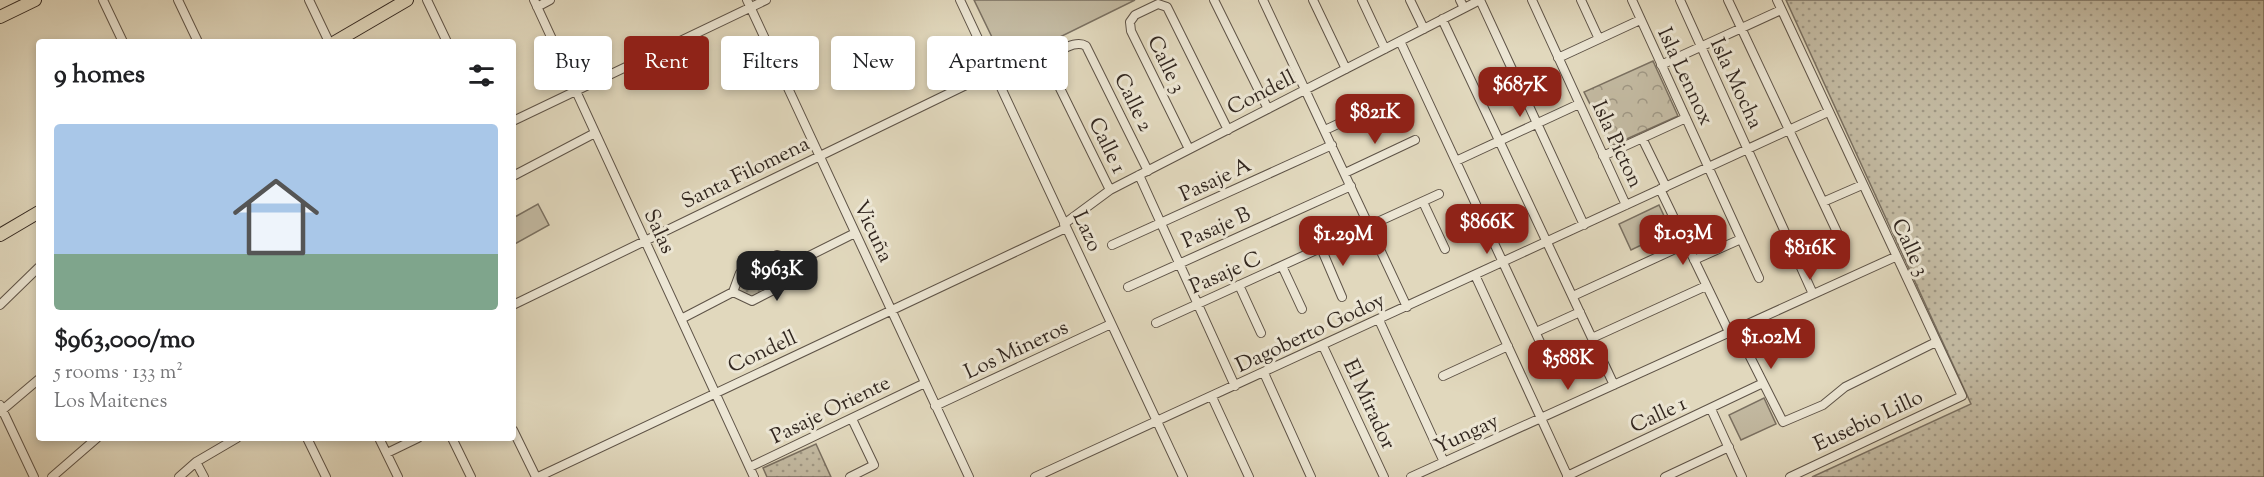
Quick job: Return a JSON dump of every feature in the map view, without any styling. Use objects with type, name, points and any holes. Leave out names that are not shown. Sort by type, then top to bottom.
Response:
[{"type":"main road","points":[[0,16],[35,0]]},
{"type":"main road","points":[[340,39],[407,0]]},
{"type":"main road","points":[[0,235],[36,214]]},
{"type":"street","points":[[103,0],[122,39]]},
{"type":"street","points":[[178,0],[197,39]]},
{"type":"street","points":[[309,0],[328,39]]},
{"type":"street","points":[[427,0],[446,39]]},
{"type":"street","points":[[535,3],[550,0]]},
{"type":"street","points":[[516,120],[748,4],[766,0]]},
{"type":"street","name":"Lazo","points":[[960,0],[976,36]]},
{"type":"street","points":[[1214,0],[1269,109]]},
{"type":"street","points":[[1263,0],[1407,307]]},
{"type":"street","points":[[1313,0],[1346,69]]},
{"type":"street","points":[[1362,0],[1385,49]]},
{"type":"street","points":[[1410,0],[1424,29]]},
{"type":"street","points":[[1460,0],[1464,8]]},
{"type":"street","points":[[1480,0],[1584,225]]},
{"type":"street","name":"Condell","points":[[537,477],[1065,226],[1110,190],[1480,0]]},
{"type":"street","name":"Isla Picton","points":[[1532,0],[1626,205]]},
{"type":"street","points":[[1581,0],[1599,39]]},
{"type":"street","name":"Isla Lennox","points":[[1632,0],[1758,278]]},
{"type":"street","name":"Isla Mocha","points":[[1680,0],[1813,294]]},
{"type":"street","points":[[1728,0],[1837,232]]},
{"type":"street","name":"Calle 3","points":[[1777,0],[1895,257],[1962,396]]},
{"type":"street","name":"Salas","points":[[535,3],[754,477]]},
{"type":"street","name":"Vicuña","points":[[748,4],[969,477]]},
{"type":"street","name":"Calle 3","points":[[1189,149],[1130,28],[1133,17],[1155,5],[1162,4],[1169,9],[1228,130]]},
{"type":"street","points":[[1661,65],[1781,10]]},
{"type":"street","points":[[1442,19],[1614,385]]},
{"type":"street","points":[[1558,58],[1641,20]]},
{"type":"street","points":[[1400,41],[1553,370]]},
{"type":"street","name":"Calle 2","points":[[1068,48],[1079,43],[1088,48],[1148,171]]},
{"type":"street","name":"Santa Filomena","points":[[516,304],[956,90]]},
{"type":"street","name":"Lazo","points":[[1001,90],[1183,477]]},
{"type":"street","name":"Calle 1","points":[[1061,90],[1110,190]]},
{"type":"street","points":[[1456,161],[1579,104]]},
{"type":"street","points":[[1325,130],[1377,106]]},
{"type":"street","name":"Dagoberto Godoy","points":[[1035,477],[1828,112]]},
{"type":"street","points":[[1603,156],[1686,118]]},
{"type":"street","points":[[516,174],[595,133]]},
{"type":"street","points":[[1642,138],[1706,286],[1763,383],[1783,422],[1822,405],[1845,387],[1936,342]]},
{"type":"street","points":[[1345,172],[1415,140]]},
{"type":"street","name":"Pasaje A","points":[[1112,245],[1332,145]]},
{"type":"street","name":"Calle 1","points":[[1139,175],[1235,386]]},
{"type":"street","points":[[1823,202],[1862,185]]},
{"type":"street","name":"Pasaje B","points":[[1128,287],[1351,186]]},
{"type":"street","name":"Pasaje C","points":[[1156,323],[1439,194]]},
{"type":"street","points":[[1423,202],[1444,249]]},
{"type":"street","points":[[733,292],[752,301],[791,281],[799,261],[855,233]]},
{"type":"street","points":[[1694,260],[1741,239]]},
{"type":"street","points":[[1573,296],[1686,244]]},
{"type":"street","points":[[1321,248],[1342,297]]},
{"type":"street","points":[[681,319],[733,292],[740,273],[777,255],[799,261]]},
{"type":"street","name":"Yungay","points":[[1411,477],[1895,257]]},
{"type":"street","points":[[1282,266],[1302,309]]},
{"type":"street","points":[[0,305],[36,270]]},
{"type":"street","points":[[1475,275],[1567,477]]},
{"type":"street","points":[[1239,285],[1261,333]]},
{"type":"street","points":[[1592,338],[1706,286]]},
{"type":"street","points":[[1536,332],[1580,312]]},
{"type":"street","points":[[1378,320],[1444,462]]},
{"type":"street","name":"Los Mineros","points":[[935,406],[1111,324]]},
{"type":"street","name":"El Mirador","points":[[1323,346],[1384,477]]},
{"type":"street","points":[[1443,376],[1508,346]]},
{"type":"street","points":[[1264,373],[1311,477]]},
{"type":"street","points":[[34,477],[1,409],[36,381]]},
{"type":"street","name":"Pasaje Oriente","points":[[750,467],[925,383]]},
{"type":"street","name":"Calle 1","points":[[1567,477],[1763,383]]},
{"type":"street","name":"Eusebio Lillo","points":[[1790,477],[1962,396]]},
{"type":"street","points":[[1212,397],[1249,477]]},
{"type":"street","points":[[1711,409],[1742,477]]},
{"type":"street","points":[[850,477],[874,465],[852,418]]},
{"type":"street","points":[[516,435],[537,477]]},
{"type":"street","points":[[52,477],[94,441]]},
{"type":"street","points":[[178,477],[196,462],[232,441]]},
{"type":"street","points":[[308,441],[326,477]]},
{"type":"street","points":[[381,441],[398,477]]},
{"type":"street","points":[[387,453],[412,441]]},
{"type":"street","points":[[453,441],[471,477]]},
{"type":"street","points":[[1665,477],[1729,447]]},
{"type":"street","points":[[196,462],[204,477]]},
{"type":"green space","points":[[974,0],[1135,0],[1062,36],[991,36]]},
{"type":"green space","points":[[1786,0],[2264,0],[2264,477],[1812,477],[1971,404]]},
{"type":"green space","points":[[1653,61],[1678,116],[1611,146],[1584,92]]},
{"type":"green space","points":[[538,204],[549,225],[516,243],[516,216]]},
{"type":"green space","points":[[1659,205],[1671,231],[1631,250],[1619,224]]},
{"type":"green space","points":[[778,258],[792,262],[787,280],[752,297],[738,290],[742,277]]},
{"type":"green space","points":[[1764,398],[1776,424],[1741,440],[1729,415]]},
{"type":"green space","points":[[816,444],[831,477],[767,477],[763,468]]}]
